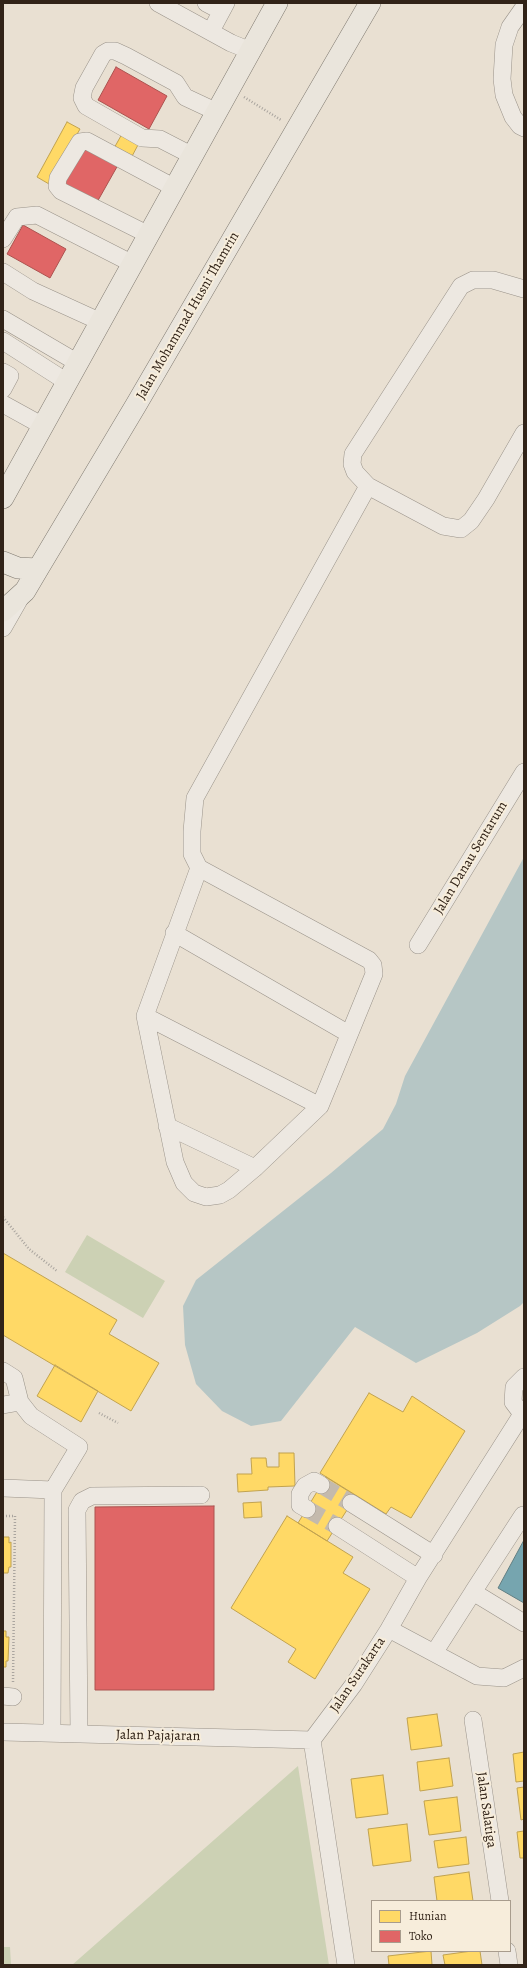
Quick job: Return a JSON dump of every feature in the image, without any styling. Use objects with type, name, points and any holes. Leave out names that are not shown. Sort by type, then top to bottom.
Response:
[{"type":"main road","points":[[3,498],[277,3]]},
{"type":"main road","name":"Jalan Mohammad Husni Thamrin","points":[[24,591],[136,405],[370,3]]},
{"type":"main road","points":[[3,562],[18,568],[38,569]]},
{"type":"main road","points":[[3,610],[24,591]]},
{"type":"street","points":[[158,3],[178,7],[210,31],[251,51]]},
{"type":"street","points":[[206,3],[224,7],[210,31]]},
{"type":"street","points":[[524,7],[510,27],[504,45],[502,78],[504,95],[514,117],[520,126],[524,128]]},
{"type":"street","points":[[193,156],[92,101],[91,92],[109,60],[115,59],[185,97],[217,112]]},
{"type":"street","points":[[149,235],[61,191],[57,186],[58,178],[80,142],[87,141],[175,188]]},
{"type":"street","points":[[3,239],[17,217],[36,215],[133,264]]},
{"type":"street","points":[[3,272],[33,291],[101,322]]},
{"type":"street","points":[[523,285],[493,280],[473,280],[461,286],[353,454],[352,464],[355,472],[368,486],[443,526],[461,529],[471,521],[486,499],[524,433]]},
{"type":"street","points":[[3,319],[78,363]]},
{"type":"street","points":[[3,341],[68,382]]},
{"type":"street","points":[[3,372],[10,376],[3,389]]},
{"type":"street","points":[[3,404],[43,426]]},
{"type":"street","points":[[199,868],[174,933],[145,1016],[175,1162],[184,1183],[194,1192],[206,1197],[220,1195],[229,1190],[255,1168],[320,1106],[374,974],[374,965],[369,960],[199,868],[192,854],[192,831],[195,798],[368,486]]},
{"type":"street","name":"Jalan Mohammad Husni Thamrin","points":[[3,628],[24,591]]},
{"type":"street","name":"Jalan Danau Sentarum","points":[[418,945],[524,772]]},
{"type":"street","points":[[174,933],[349,1034]]},
{"type":"street","points":[[145,1016],[320,1106]]},
{"type":"street","points":[[167,1126],[255,1168]]},
{"type":"street","points":[[3,1371],[14,1378],[20,1402],[30,1416],[79,1447],[53,1490],[52,1734]]},
{"type":"street","points":[[523,1414],[513,1402],[514,1387],[524,1377]]},
{"type":"street","points":[[3,1405],[20,1402]]},
{"type":"street","name":"Jalan Surakarta","points":[[312,1740],[354,1684],[389,1629],[418,1578],[523,1414]]},
{"type":"street","points":[[307,1509],[300,1505],[300,1494],[305,1486],[314,1481],[321,1485]]},
{"type":"street","points":[[3,1488],[53,1490]]},
{"type":"street","points":[[79,1734],[78,1510],[82,1501],[92,1496],[201,1495]]},
{"type":"street","points":[[351,1503],[434,1555]]},
{"type":"street","points":[[434,1653],[523,1515]]},
{"type":"street","points":[[337,1526],[418,1578]]},
{"type":"street","points":[[473,1592],[524,1623]]},
{"type":"street","points":[[389,1629],[476,1676],[504,1678],[524,1668]]},
{"type":"street","name":"Jalan Salatiga","points":[[473,1720],[500,1900]]},
{"type":"street","name":"Jalan Pajajaran","points":[[3,1732],[79,1734],[198,1731],[312,1740]]},
{"type":"street","points":[[312,1740],[346,1965]]},
{"type":"street","points":[[507,1952],[509,1965]]},
{"type":"path","points":[[230,89],[296,130]]},
{"type":"path","points":[[3,1217],[29,1249],[57,1271]]},
{"type":"path","points":[[99,1412],[118,1423]]},
{"type":"path","points":[[3,1516],[15,1516],[8,1696]]},
{"type":"green space","points":[[87,1235],[165,1281],[143,1318],[65,1272]]},
{"type":"green space","points":[[298,1766],[329,1965],[72,1965]]},
{"type":"green space","points":[[3,1947],[10,1947],[11,1965],[3,1965]]},
{"type":"shaded area","points":[[524,857],[524,1302],[477,1333],[416,1363],[355,1327],[281,1421],[251,1426],[222,1411],[196,1384],[185,1345],[183,1306],[196,1280],[331,1173],[383,1129],[396,1104],[405,1076]]},
{"type":"building: Hunian","points":[[67,122],[80,129],[49,184],[37,177]]},
{"type":"building: Hunian","points":[[122,134],[139,143],[130,160],[113,150]]},
{"type":"building: Hunian","points":[[3,1253],[117,1320],[109,1334],[159,1363],[131,1411],[3,1335]]},
{"type":"building: Hunian","points":[[55,1365],[98,1391],[81,1422],[37,1396]]},
{"type":"building: Hunian","points":[[369,1393],[403,1412],[412,1396],[465,1431],[411,1518],[391,1507],[386,1514],[320,1473]]},
{"type":"building: Hunian","points":[[279,1453],[294,1453],[295,1486],[268,1487],[268,1490],[238,1492],[237,1474],[252,1474],[251,1458],[266,1458],[267,1467],[279,1467]]},
{"type":"building: Hunian","points":[[326,1477],[356,1496],[327,1541],[298,1523]]},
{"type":"building: Hunian","points":[[261,1502],[262,1517],[244,1518],[243,1503]]},
{"type":"building: Hunian","points":[[287,1516],[353,1557],[343,1573],[370,1589],[315,1679],[288,1662],[296,1649],[231,1608]]},
{"type":"building: Hunian","points":[[3,1537],[9,1537],[9,1543],[11,1542],[11,1567],[9,1567],[8,1573],[3,1573]]},
{"type":"building: Hunian","points":[[3,1631],[6,1631],[6,1637],[9,1637],[8,1661],[6,1661],[6,1667],[3,1667]]},
{"type":"building: Hunian","points":[[437,1714],[442,1746],[411,1750],[407,1718]]},
{"type":"building: Hunian","points":[[524,1752],[524,1781],[516,1782],[513,1754]]},
{"type":"building: Hunian","points":[[449,1758],[453,1786],[420,1791],[417,1762]]},
{"type":"building: Hunian","points":[[383,1775],[388,1814],[356,1818],[351,1779]]},
{"type":"building: Hunian","points":[[524,1787],[524,1819],[521,1820],[517,1788]]},
{"type":"building: Hunian","points":[[457,1797],[461,1831],[429,1835],[424,1801]]},
{"type":"building: Hunian","points":[[407,1824],[411,1861],[373,1866],[368,1829]]},
{"type":"building: Hunian","points":[[524,1831],[524,1858],[520,1858],[517,1832]]},
{"type":"building: Hunian","points":[[466,1837],[469,1864],[438,1868],[434,1841]]},
{"type":"building: Hunian","points":[[469,1872],[473,1900],[437,1900],[434,1877]]},
{"type":"building: Hunian","points":[[431,1952],[432,1965],[389,1965],[388,1956]]},
{"type":"building: Hunian","points":[[465,1952],[480,1952],[482,1965],[445,1965],[443,1955]]},
{"type":"building: Toko","points":[[116,67],[167,96],[149,129],[98,100]]},
{"type":"building: Toko","points":[[83,144],[118,165],[96,204],[60,184]]},
{"type":"building: Toko","points":[[23,225],[66,249],[50,278],[7,254]]},
{"type":"building: Toko","points":[[214,1506],[214,1690],[95,1690],[95,1507]]},
{"type":"building: Publik","points":[[524,1540],[524,1603],[498,1588]]},
{"type":"tunnel","points":[[321,1485],[351,1503]]},
{"type":"tunnel","points":[[307,1509],[337,1526]]}]
